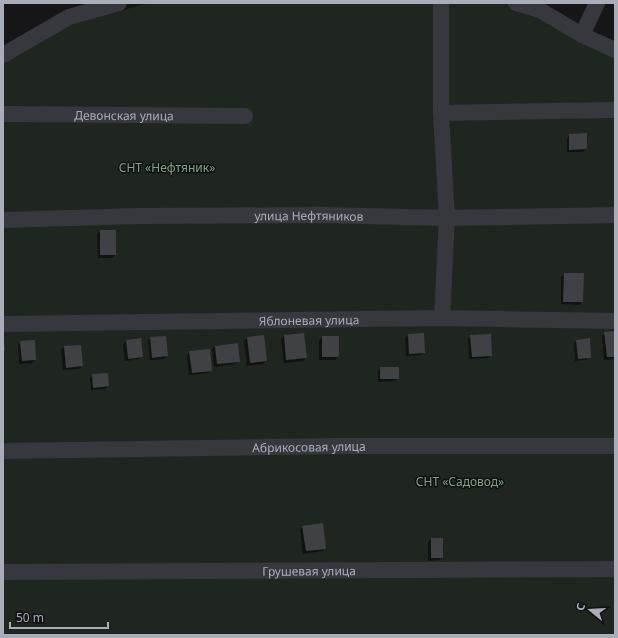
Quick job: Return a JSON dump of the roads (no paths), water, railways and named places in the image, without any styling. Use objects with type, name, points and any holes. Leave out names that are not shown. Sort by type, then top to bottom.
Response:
[{"type":"street","points":[[3,56],[69,17],[119,3]]},
{"type":"street","points":[[441,3],[440,113],[447,218],[442,318]]},
{"type":"street","points":[[516,3],[540,10],[582,35],[615,50]]},
{"type":"street","points":[[582,35],[597,3]]},
{"type":"street","points":[[440,113],[615,110]]},
{"type":"street","name":"Девонская улица","points":[[3,114],[245,116]]},
{"type":"street","name":"улица Нефтяников","points":[[3,220],[140,216],[315,215],[447,218],[615,215]]},
{"type":"street","name":"Яблоневая улица","points":[[3,324],[442,318],[615,321]]},
{"type":"street","name":"Абрикосовая улица","points":[[3,451],[342,446],[615,446]]},
{"type":"street","name":"Грушевая улица","points":[[3,572],[615,569]]},
{"type":"park label","name":"СНТ «Нефтяник»","points":[[167,167]]},
{"type":"park label","name":"СНТ «Садовод»","points":[[460,481]]}]
